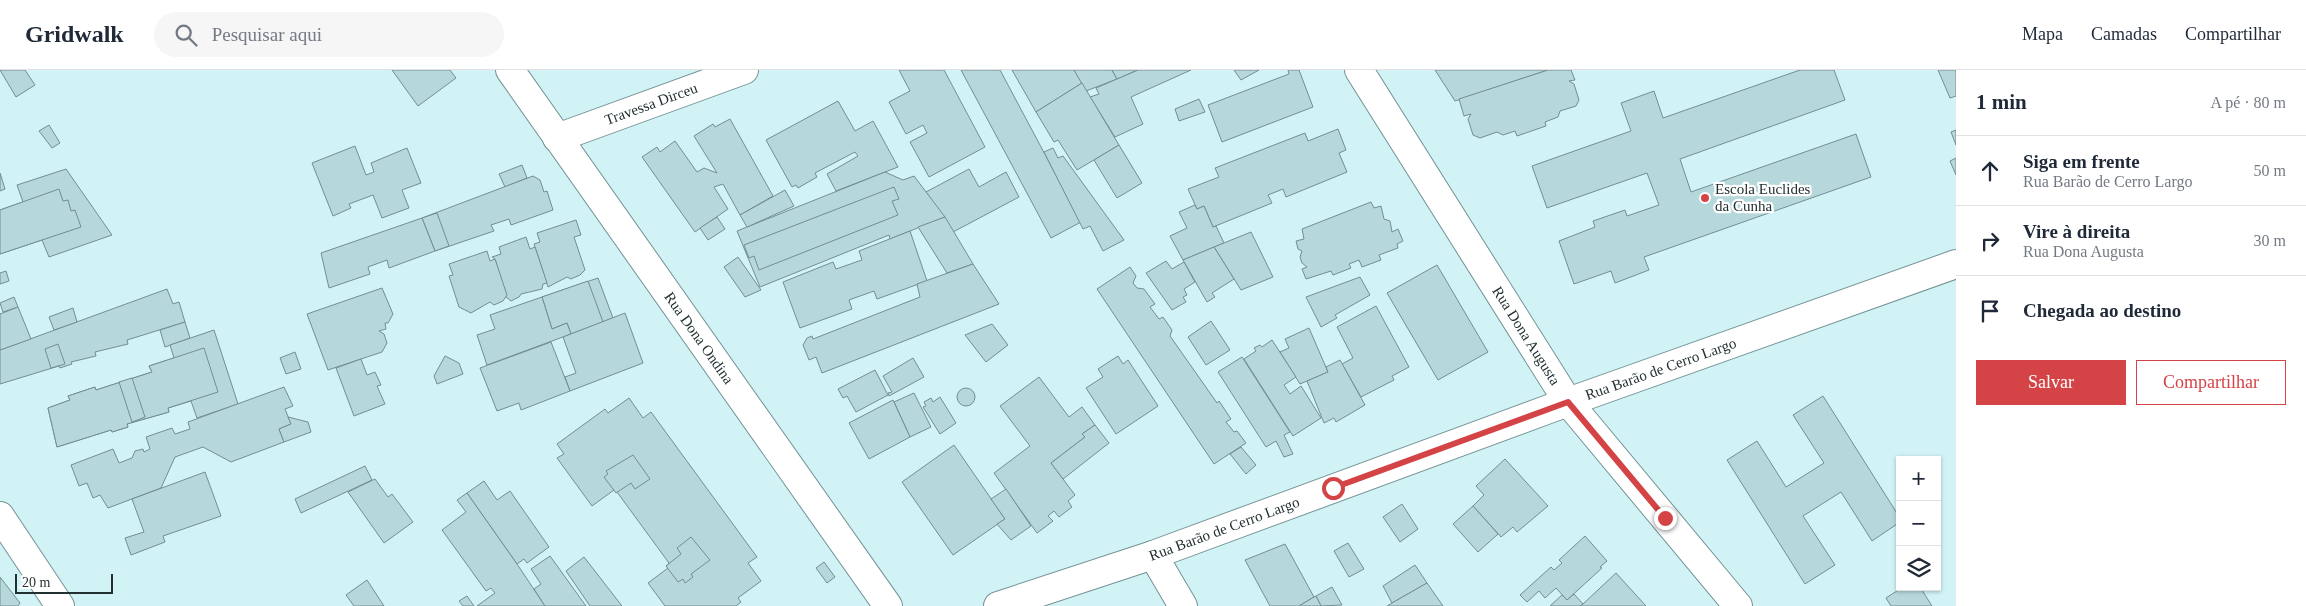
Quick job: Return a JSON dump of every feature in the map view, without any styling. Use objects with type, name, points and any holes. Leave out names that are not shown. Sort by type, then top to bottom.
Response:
[{"type":"street","name":"Rua Dona Ondina","points":[[510,70],[888,606]]},
{"type":"street","name":"Travessa Dirceu","points":[[557,138],[744,70]]},
{"type":"street","name":"Rua Dona Augusta","points":[[1359,70],[1568,402],[1738,606]]},
{"type":"street","name":"Rua Barão de Cerro Largo","points":[[998,606],[1153,555],[1568,402],[1956,264]]},
{"type":"street","points":[[0,516],[60,606]]},
{"type":"street","points":[[1153,555],[1183,606]]},
{"type":"building","points":[[0,70],[25,70],[35,85],[16,97]]},
{"type":"building","points":[[392,70],[450,70],[456,78],[418,106]]},
{"type":"building","points":[[899,70],[944,70],[985,147],[929,177],[910,142],[927,133],[923,125],[906,134],[889,102],[910,91]]},
{"type":"building","points":[[961,70],[1000,70],[1081,222],[1051,238]]},
{"type":"building","points":[[1012,70],[1074,70],[1082,83],[1036,112]]},
{"type":"building","points":[[1074,70],[1112,70],[1117,79],[1086,91]]},
{"type":"building","points":[[1112,70],[1138,70],[1117,79]]},
{"type":"building","points":[[1138,70],[1191,70],[1131,97],[1143,124],[1115,137],[1090,97],[1099,94],[1096,88]]},
{"type":"building","points":[[1234,70],[1259,70],[1241,80]]},
{"type":"building","points":[[1288,70],[1299,70],[1313,107],[1222,142],[1208,105],[1289,74]]},
{"type":"building","points":[[1435,70],[1548,70],[1455,101]]},
{"type":"building","points":[[1548,70],[1571,70],[1575,80],[1569,81],[1574,84],[1579,100],[1576,106],[1560,111],[1558,117],[1545,122],[1546,126],[1517,136],[1515,131],[1503,135],[1497,132],[1480,138],[1473,135],[1468,119],[1471,114],[1464,116],[1459,99]]},
{"type":"building","points":[[1800,70],[1834,70],[1845,100],[1680,159],[1691,192],[1856,134],[1871,177],[1644,257],[1649,270],[1615,283],[1611,271],[1574,284],[1559,241],[1595,227],[1593,221],[1625,210],[1627,216],[1659,205],[1647,173],[1547,208],[1532,166],[1631,131],[1621,103],[1654,91],[1663,118]]},
{"type":"building","points":[[1938,70],[1956,70],[1956,96],[1950,98]]},
{"type":"building","points":[[1082,83],[1119,145],[1077,170],[1058,140],[1054,142],[1036,112]]},
{"type":"building","points":[[1199,99],[1205,112],[1179,121],[1175,109]]},
{"type":"building","points":[[838,101],[855,131],[873,121],[898,167],[836,191],[827,174],[858,156],[855,152],[815,173],[817,177],[798,188],[796,185],[792,187],[766,140]]},
{"type":"building","points":[[730,119],[773,196],[740,215],[723,184],[714,187],[728,209],[695,232],[642,157],[657,147],[660,152],[675,141],[697,172],[704,168],[717,173],[694,136],[713,124],[715,127]]},
{"type":"building","points":[[49,125],[60,143],[52,148],[39,131]]},
{"type":"building","points":[[1338,129],[1346,150],[1339,153],[1347,172],[1286,197],[1283,189],[1268,195],[1272,203],[1213,227],[1204,206],[1197,209],[1188,189],[1219,177],[1215,168],[1305,133],[1308,141]]},
{"type":"building","points":[[1956,130],[1956,145],[1951,132]]},
{"type":"building","points":[[1119,145],[1142,183],[1117,198],[1094,160]]},
{"type":"building","points":[[355,146],[366,175],[374,172],[371,163],[407,148],[421,183],[402,190],[409,208],[382,218],[373,195],[349,204],[351,208],[333,216],[312,163]]},
{"type":"building","points":[[1053,148],[1058,158],[1063,156],[1124,240],[1103,251],[1090,226],[1083,229],[1044,152]]},
{"type":"building","points":[[1956,158],[1956,175],[1950,161]]},
{"type":"building","points":[[522,165],[527,178],[505,187],[499,174]]},
{"type":"building","points":[[66,169],[112,235],[49,257],[42,240],[0,254],[0,210],[23,202],[17,185]]},
{"type":"building","points":[[969,169],[979,187],[1006,172],[1019,197],[953,232],[926,192]]},
{"type":"building","points":[[885,172],[903,180],[914,176],[945,217],[890,239],[889,235],[760,287],[737,231]]},
{"type":"building","points":[[0,173],[5,189],[0,191]]},
{"type":"building","points":[[533,176],[540,180],[544,192],[547,191],[553,210],[511,225],[509,219],[491,225],[494,231],[435,251],[422,218]]},
{"type":"building","points":[[894,187],[899,199],[892,201],[898,215],[759,270],[754,256],[749,258],[744,245]]},
{"type":"building","points":[[59,189],[63,201],[68,200],[71,211],[75,210],[81,227],[0,254],[0,210]]},
{"type":"building","points":[[785,190],[794,206],[747,227],[740,215]]},
{"type":"building","points":[[1371,202],[1374,208],[1381,206],[1384,219],[1390,221],[1392,232],[1398,229],[1403,241],[1397,244],[1398,248],[1379,255],[1381,260],[1362,267],[1359,260],[1349,264],[1351,268],[1333,275],[1331,271],[1306,279],[1302,269],[1307,267],[1302,263],[1300,257],[1302,251],[1298,249],[1296,241],[1304,239],[1302,229]]},
{"type":"building","points":[[1195,205],[1197,209],[1204,206],[1213,227],[1216,226],[1224,243],[1183,260],[1170,236],[1187,228],[1179,212]]},
{"type":"building","points":[[437,213],[449,246],[435,251],[422,218]]},
{"type":"building","points":[[717,217],[725,229],[708,240],[700,228]]},
{"type":"building","points":[[945,217],[973,264],[947,273],[918,227]]},
{"type":"building","points":[[422,218],[435,251],[389,268],[387,260],[368,267],[370,274],[329,288],[321,253]]},
{"type":"building","points":[[576,220],[581,235],[574,237],[585,270],[580,275],[571,279],[567,277],[548,287],[534,244],[540,242],[537,233]]},
{"type":"building","points":[[910,231],[927,281],[877,299],[874,291],[849,300],[852,309],[800,328],[783,282],[833,262],[836,269],[862,260],[859,251]]},
{"type":"building","points":[[1251,232],[1273,277],[1241,290],[1214,247]]},
{"type":"building","points":[[526,237],[530,249],[535,247],[547,283],[543,284],[542,289],[521,294],[511,301],[506,297],[495,259],[492,257],[501,254],[499,247]]},
{"type":"building","points":[[1214,247],[1234,279],[1212,293],[1215,297],[1207,302],[1183,260]]},
{"type":"building","points":[[487,251],[490,261],[495,259],[507,295],[503,301],[494,305],[490,302],[471,313],[459,307],[449,276],[453,275],[449,264]]},
{"type":"building","points":[[738,257],[761,290],[745,297],[724,267]]},
{"type":"building","points":[[1166,261],[1172,269],[1184,262],[1195,282],[1184,289],[1187,295],[1183,297],[1186,302],[1172,310],[1146,273]]},
{"type":"building","points":[[973,264],[999,304],[822,373],[816,357],[809,360],[803,345],[807,338],[812,336],[813,339],[920,297],[917,284]]},
{"type":"building","points":[[1437,265],[1488,352],[1438,380],[1387,293]]},
{"type":"building","points":[[1130,267],[1136,276],[1133,283],[1137,288],[1144,289],[1155,304],[1150,307],[1159,319],[1163,317],[1172,330],[1170,336],[1217,403],[1219,401],[1231,419],[1226,422],[1234,432],[1237,431],[1246,443],[1214,464],[1097,289]]},
{"type":"building","points":[[6,271],[9,281],[0,284],[0,273]]},
{"type":"building","points":[[1360,277],[1370,295],[1335,315],[1337,318],[1321,327],[1306,297]]},
{"type":"building","points":[[598,278],[613,318],[571,334],[567,323],[552,329],[542,297]]},
{"type":"building","points":[[588,281],[603,322],[571,334],[567,323],[552,329],[542,297]]},
{"type":"building","points":[[382,288],[393,314],[388,323],[385,323],[386,329],[379,331],[384,334],[387,343],[382,352],[328,370],[307,314]]},
{"type":"building","points":[[167,289],[173,304],[179,302],[185,322],[127,340],[128,344],[95,352],[96,356],[0,384],[0,350]]},
{"type":"building","points":[[14,297],[18,307],[3,312],[0,303]]},
{"type":"building","points":[[542,297],[552,329],[567,323],[571,334],[487,365],[477,335],[495,329],[490,315]]},
{"type":"building","points":[[1376,306],[1409,367],[1392,376],[1394,380],[1361,397],[1342,364],[1353,358],[1337,327]]},
{"type":"building","points":[[18,307],[31,339],[0,350],[0,314]]},
{"type":"building","points":[[73,308],[77,322],[54,330],[49,317]]},
{"type":"building","points":[[625,313],[643,363],[570,391],[565,377],[576,373],[563,337]]},
{"type":"building","points":[[1211,321],[1230,350],[1206,365],[1188,337]]},
{"type":"building","points":[[185,322],[190,338],[165,347],[160,330]]},
{"type":"building","points":[[992,324],[1008,345],[986,362],[965,335]]},
{"type":"building","points":[[1309,328],[1328,372],[1300,384],[1280,352],[1289,348],[1285,339]]},
{"type":"building","points":[[214,330],[238,404],[197,418],[191,401],[168,408],[169,412],[127,424],[128,427],[112,432],[111,430],[57,447],[48,408],[70,400],[68,396],[95,387],[96,390],[152,372],[149,366],[174,358],[170,345]]},
{"type":"building","points":[[1272,340],[1296,377],[1284,385],[1290,394],[1301,386],[1321,418],[1293,436],[1244,359],[1256,351],[1254,348],[1260,345],[1262,347]]},
{"type":"building","points":[[551,342],[570,391],[521,410],[519,403],[497,411],[480,368]]},
{"type":"building","points":[[58,344],[65,364],[51,368],[45,349]]},
{"type":"building","points":[[204,348],[218,392],[168,408],[169,412],[127,424],[128,427],[112,432],[111,430],[57,447],[48,408],[70,400],[68,396],[95,387],[96,390],[152,372],[149,366]]},
{"type":"building","points":[[295,352],[301,369],[286,374],[280,358]]},
{"type":"building","points":[[445,356],[459,363],[463,374],[437,384],[434,376]]},
{"type":"building","points":[[1118,356],[1123,364],[1128,360],[1158,406],[1116,434],[1086,388],[1103,377],[1098,369]]},
{"type":"building","points":[[1242,357],[1290,432],[1284,435],[1293,454],[1284,457],[1276,441],[1266,447],[1218,372]]},
{"type":"building","points":[[913,358],[924,377],[889,396],[888,393],[892,392],[883,376]]},
{"type":"building","points":[[361,359],[367,375],[375,372],[381,385],[377,386],[385,404],[354,416],[336,368]]},
{"type":"building","points":[[1340,360],[1365,405],[1336,422],[1334,418],[1324,423],[1307,381],[1328,372],[1326,367]]},
{"type":"building","points":[[875,370],[888,395],[856,412],[847,396],[843,398],[838,389]]},
{"type":"building","points":[[1039,377],[1069,417],[1082,407],[1095,425],[1082,434],[1085,437],[1051,463],[1075,495],[1068,501],[1072,507],[1059,517],[1054,511],[1048,516],[1053,521],[1037,533],[994,473],[1030,446],[1000,406]]},
{"type":"building","points":[[132,378],[145,417],[132,422],[119,382]]},
{"type":"building","points":[[284,387],[293,406],[285,409],[291,424],[279,429],[284,442],[231,462],[203,447],[175,457],[161,488],[108,508],[100,495],[93,498],[87,483],[79,486],[71,465],[113,449],[119,463],[132,458],[135,451],[143,449],[144,452],[150,449],[146,437],[172,428],[175,434],[190,429],[188,422]]},
{"type":"building","points":[[966,388],[974,393],[975,397],[970,405],[966,406],[958,401],[957,397],[962,389]]},
{"type":"building","points":[[914,393],[931,427],[910,437],[894,402]]},
{"type":"building","points":[[1823,396],[1896,512],[1896,525],[1872,541],[1841,492],[1803,516],[1835,565],[1805,584],[1727,460],[1757,441],[1786,487],[1824,463],[1793,415]]},
{"type":"building","points":[[940,397],[956,423],[940,434],[923,407],[926,406],[924,402],[931,398],[933,402]]},
{"type":"building","points":[[629,398],[643,418],[651,412],[757,557],[748,563],[761,581],[738,598],[741,602],[736,606],[665,606],[648,583],[668,568],[666,566],[669,563],[617,492],[614,490],[592,506],[557,458],[564,454],[557,444],[605,409],[608,413]]},
{"type":"building","points":[[893,400],[910,437],[869,459],[849,423]]},
{"type":"building","points":[[288,417],[308,422],[311,432],[284,442],[279,429],[291,424]]},
{"type":"building","points":[[1095,425],[1109,443],[1063,479],[1051,463],[1085,437],[1082,434]]},
{"type":"building","points":[[954,445],[1005,519],[953,555],[902,482]]},
{"type":"building","points":[[1241,447],[1256,465],[1246,474],[1230,454]]},
{"type":"building","points":[[633,455],[650,479],[635,489],[631,483],[616,493],[604,477],[608,474],[606,471]]},
{"type":"building","points":[[1505,459],[1548,506],[1517,532],[1513,527],[1501,537],[1473,506],[1484,495],[1476,486]]},
{"type":"building","points":[[365,466],[372,480],[301,513],[295,499]]},
{"type":"building","points":[[205,472],[221,516],[163,536],[165,542],[131,555],[125,538],[144,532],[132,499]]},
{"type":"building","points":[[375,479],[388,497],[392,494],[413,522],[384,543],[348,492]]},
{"type":"building","points":[[484,481],[497,500],[510,491],[549,547],[527,563],[524,559],[517,564],[467,493]]},
{"type":"building","points":[[1006,489],[1031,526],[1011,540],[997,524],[1005,519],[991,499]]},
{"type":"building","points":[[467,493],[545,606],[477,606],[495,593],[491,588],[486,591],[442,530],[466,512],[457,500]]},
{"type":"building","points":[[1402,504],[1418,529],[1400,542],[1383,517]]},
{"type":"building","points":[[1473,506],[1498,534],[1478,552],[1453,524]]},
{"type":"building","points":[[1585,536],[1607,561],[1600,567],[1602,568],[1567,600],[1556,588],[1545,598],[1539,591],[1527,602],[1520,595],[1551,567],[1554,570],[1562,563],[1559,560]]},
{"type":"building","points":[[691,537],[710,560],[691,574],[693,577],[685,583],[683,579],[678,582],[666,566],[681,554],[677,548]]},
{"type":"building","points":[[1348,543],[1364,569],[1349,577],[1334,551]]},
{"type":"building","points":[[1285,544],[1314,597],[1299,606],[1270,606],[1245,560]]},
{"type":"building","points":[[550,556],[586,606],[545,606],[534,589],[541,584],[531,569]]},
{"type":"building","points":[[584,557],[622,606],[590,606],[566,571]]},
{"type":"building","points":[[824,562],[835,577],[827,583],[816,568]]},
{"type":"building","points":[[1415,565],[1427,583],[1392,603],[1383,586]]},
{"type":"building","points":[[1616,573],[1646,606],[1580,606],[1583,604]]},
{"type":"building","points":[[0,577],[20,603],[18,606],[0,606]]},
{"type":"building","points":[[367,580],[384,606],[354,606],[346,595]]},
{"type":"building","points":[[1427,583],[1443,606],[1387,606],[1392,603]]},
{"type":"building","points":[[1332,587],[1342,605],[1321,606],[1316,596]]},
{"type":"building","points":[[1897,591],[1923,591],[1932,606],[1891,606],[1886,598]]},
{"type":"building","points":[[1574,594],[1583,604],[1580,606],[1550,606],[1562,595],[1567,600]]},
{"type":"building","points":[[467,596],[474,606],[463,606],[459,601]]},
{"type":"building","points":[[1316,596],[1321,606],[1299,606],[1314,597]]},
{"type":"place","name":"Escola Euclides da Cunha","points":[[1705,198]]},
{"type":"route","points":[[1333,488],[1568,402],[1665,518]]}]
